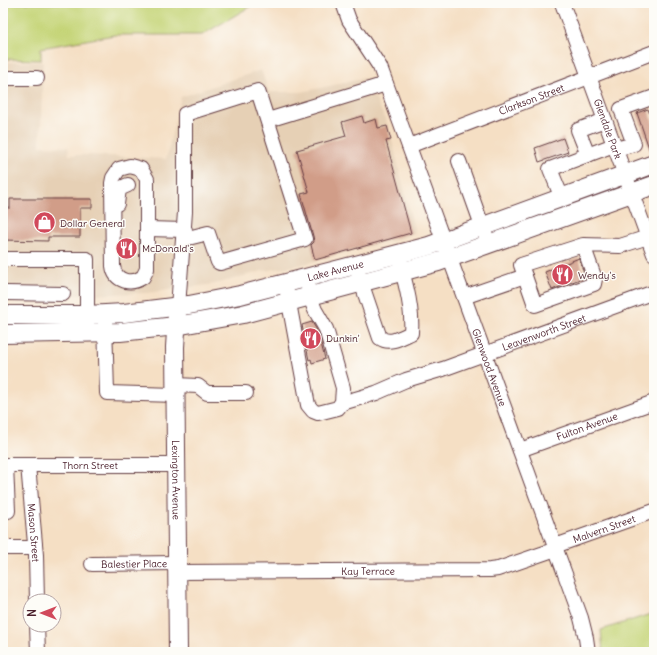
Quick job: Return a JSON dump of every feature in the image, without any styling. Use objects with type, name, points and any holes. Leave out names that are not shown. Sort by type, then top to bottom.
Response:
[{"type":"main road","name":"Lake Avenue","points":[[3,315],[105,314],[178,307],[240,296],[444,241],[654,164]]},
{"type":"main road","name":"Lake Avenue","points":[[3,334],[105,333],[176,326],[224,318],[289,303],[450,258],[654,185]]},
{"type":"main road","name":"Lexington Avenue","points":[[178,307],[176,326],[178,652]]},
{"type":"street","name":"Glenwood Avenue","points":[[343,3],[349,20],[380,67],[583,625],[588,652]]},
{"type":"street","name":"Glendale Park","points":[[562,3],[652,247]]},
{"type":"street","name":"Clarkson Street","points":[[409,146],[654,52]]},
{"type":"street","points":[[3,78],[37,78]]},
{"type":"street","points":[[268,120],[386,84]]},
{"type":"street","points":[[148,229],[184,234],[208,233],[220,264],[305,239],[258,91],[185,114],[184,234],[178,307]]},
{"type":"street","points":[[588,155],[578,130],[621,109],[654,97]]},
{"type":"street","points":[[562,198],[550,169],[588,155],[615,147],[634,144],[621,109]]},
{"type":"street","points":[[459,161],[489,245]]},
{"type":"street","points":[[124,167],[136,167],[141,169],[147,179],[148,229],[147,269],[143,278],[134,281],[122,280],[116,275],[113,266],[112,183],[113,178],[119,169],[124,167]]},
{"type":"street","points":[[113,266],[117,261],[118,255],[119,189],[130,185],[136,186],[140,189],[144,203],[148,209]]},
{"type":"street","points":[[583,245],[595,279],[594,284],[535,305],[521,265],[583,245],[652,247]]},
{"type":"street","points":[[356,265],[380,338],[384,341],[394,340],[411,333],[412,327],[408,294],[398,254]]},
{"type":"street","points":[[3,259],[87,259],[87,334]]},
{"type":"street","points":[[464,297],[525,276]]},
{"type":"street","points":[[306,278],[310,297],[315,310],[326,329],[339,371],[343,388],[342,402]]},
{"type":"street","name":"Leavenworth Street","points":[[286,284],[306,398],[310,408],[318,413],[338,408],[342,402],[376,393],[402,382],[443,369],[654,292]]},
{"type":"street","points":[[6,292],[63,294]]},
{"type":"street","points":[[105,314],[107,394],[176,390],[198,386],[207,393],[246,393]]},
{"type":"street","name":"Fulton Avenue","points":[[520,450],[654,402]]},
{"type":"street","points":[[5,465],[8,511]]},
{"type":"street","name":"Thorn Street","points":[[5,465],[176,465]]},
{"type":"street","name":"Mason Street","points":[[28,465],[35,548],[37,593]]},
{"type":"street","name":"Malvern Street","points":[[555,548],[654,511]]},
{"type":"street","points":[[3,548],[35,548]]},
{"type":"street","name":"Kay Terrace","points":[[177,567],[485,571],[498,569],[555,548]]},
{"type":"street","name":"Balestier Place","points":[[92,564],[177,567]]},
{"type":"street","points":[[37,633],[38,652]]},
{"type":"shaded area","points":[[3,62],[43,62],[40,146],[68,147],[69,155],[166,159],[181,97],[261,70],[269,92],[302,92],[365,78],[388,125],[415,233],[300,265],[262,271],[215,284],[146,293],[3,297]]},
{"type":"green space","points":[[3,3],[256,3],[202,35],[114,35],[41,48],[41,60],[3,59]]},
{"type":"green space","points":[[654,613],[654,652],[603,652],[601,630]]},
{"type":"building","points":[[648,109],[654,125],[654,154],[651,154],[637,113]]},
{"type":"building","points":[[362,116],[364,123],[376,119],[378,128],[387,126],[391,140],[386,141],[411,233],[315,260],[311,245],[314,242],[313,236],[301,194],[309,192],[297,150],[346,136],[342,122]]},
{"type":"building","points":[[563,138],[568,152],[539,162],[535,148]]},
{"type":"building","name":"Dollar General","points":[[10,199],[92,199],[92,208],[80,208],[80,237],[48,237],[48,241],[3,240],[3,208],[10,208]]},
{"type":"building","points":[[579,258],[585,277],[552,290],[545,272]]},
{"type":"building","name":"Dunkin'","points":[[312,322],[318,332],[325,359],[312,363],[311,359],[309,360],[302,325]]},
{"type":"place","name":"Dollar General","points":[[45,223]]},
{"type":"place","name":"McDonald's","points":[[127,248]]},
{"type":"place","name":"Wendy's","points":[[563,275]]},
{"type":"place","name":"Dunkin'","points":[[311,338]]}]
